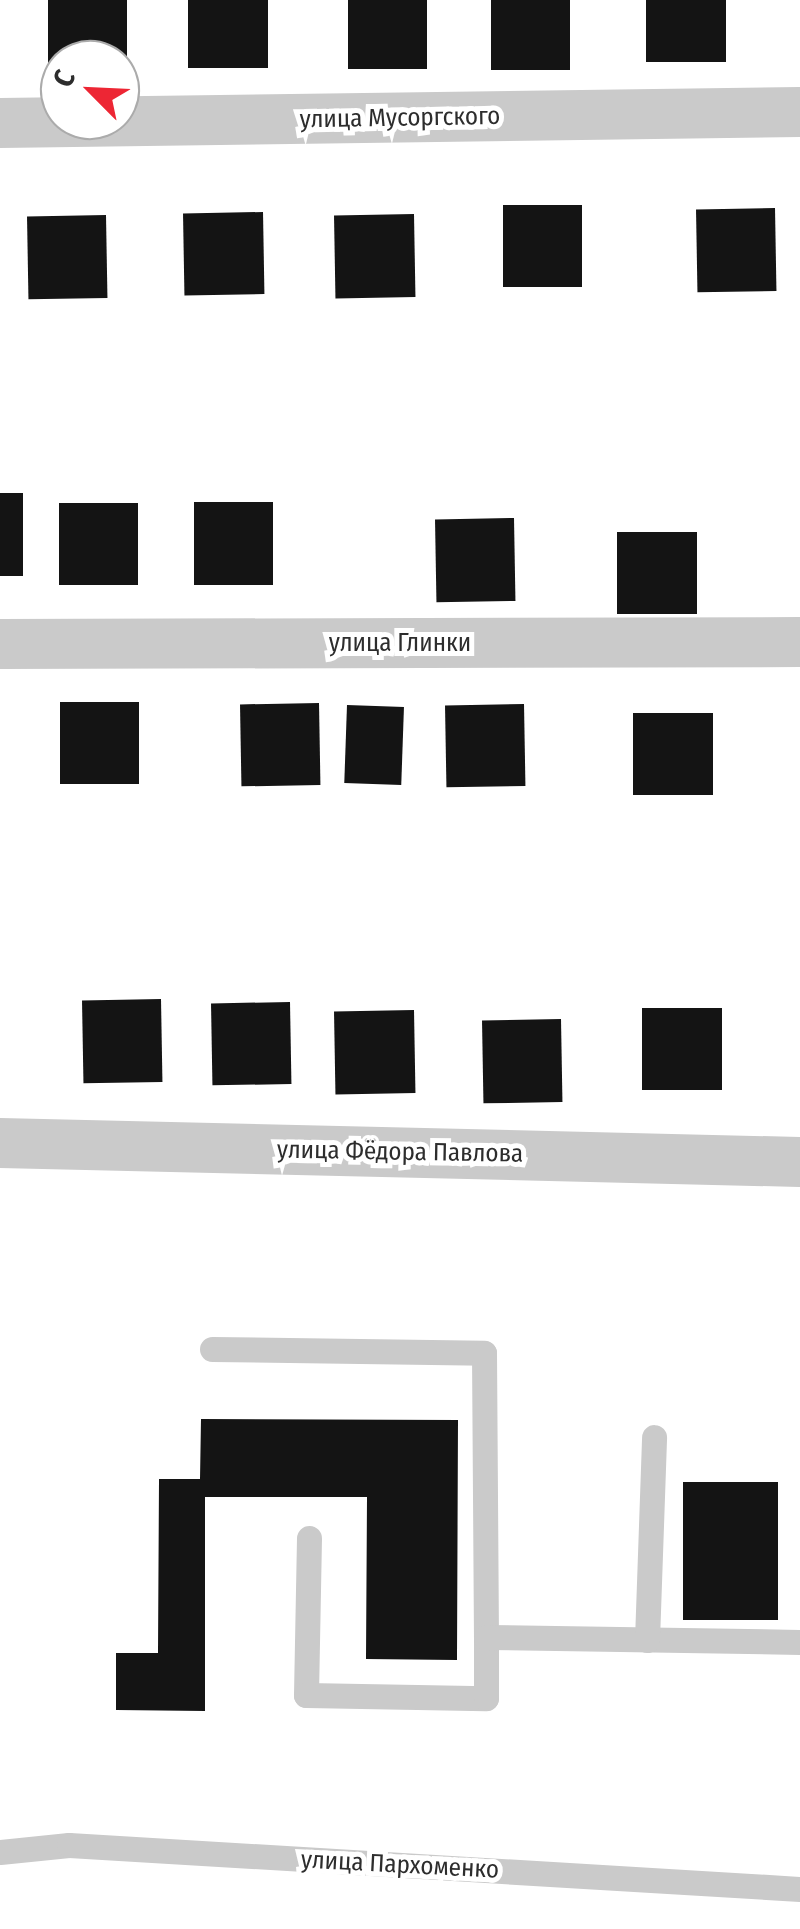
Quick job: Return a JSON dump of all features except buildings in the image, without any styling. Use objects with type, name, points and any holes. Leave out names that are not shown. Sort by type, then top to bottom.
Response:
[{"type":"street","name":"улица Мусоргского","points":[[0,123],[800,112]]},
{"type":"street","name":"улица Глинки","points":[[0,644],[800,642]]},
{"type":"street","name":"улица Фёдора Павлова","points":[[0,1143],[800,1162]]},
{"type":"lane","points":[[212,1348],[484,1353],[486,1698],[306,1695],[308,1538]]},
{"type":"lane","points":[[647,1640],[654,1436]]},
{"type":"lane","points":[[486,1637],[800,1642]]},
{"type":"lane","name":"улица Пархоменко","points":[[0,1852],[69,1846],[800,1888]]}]
